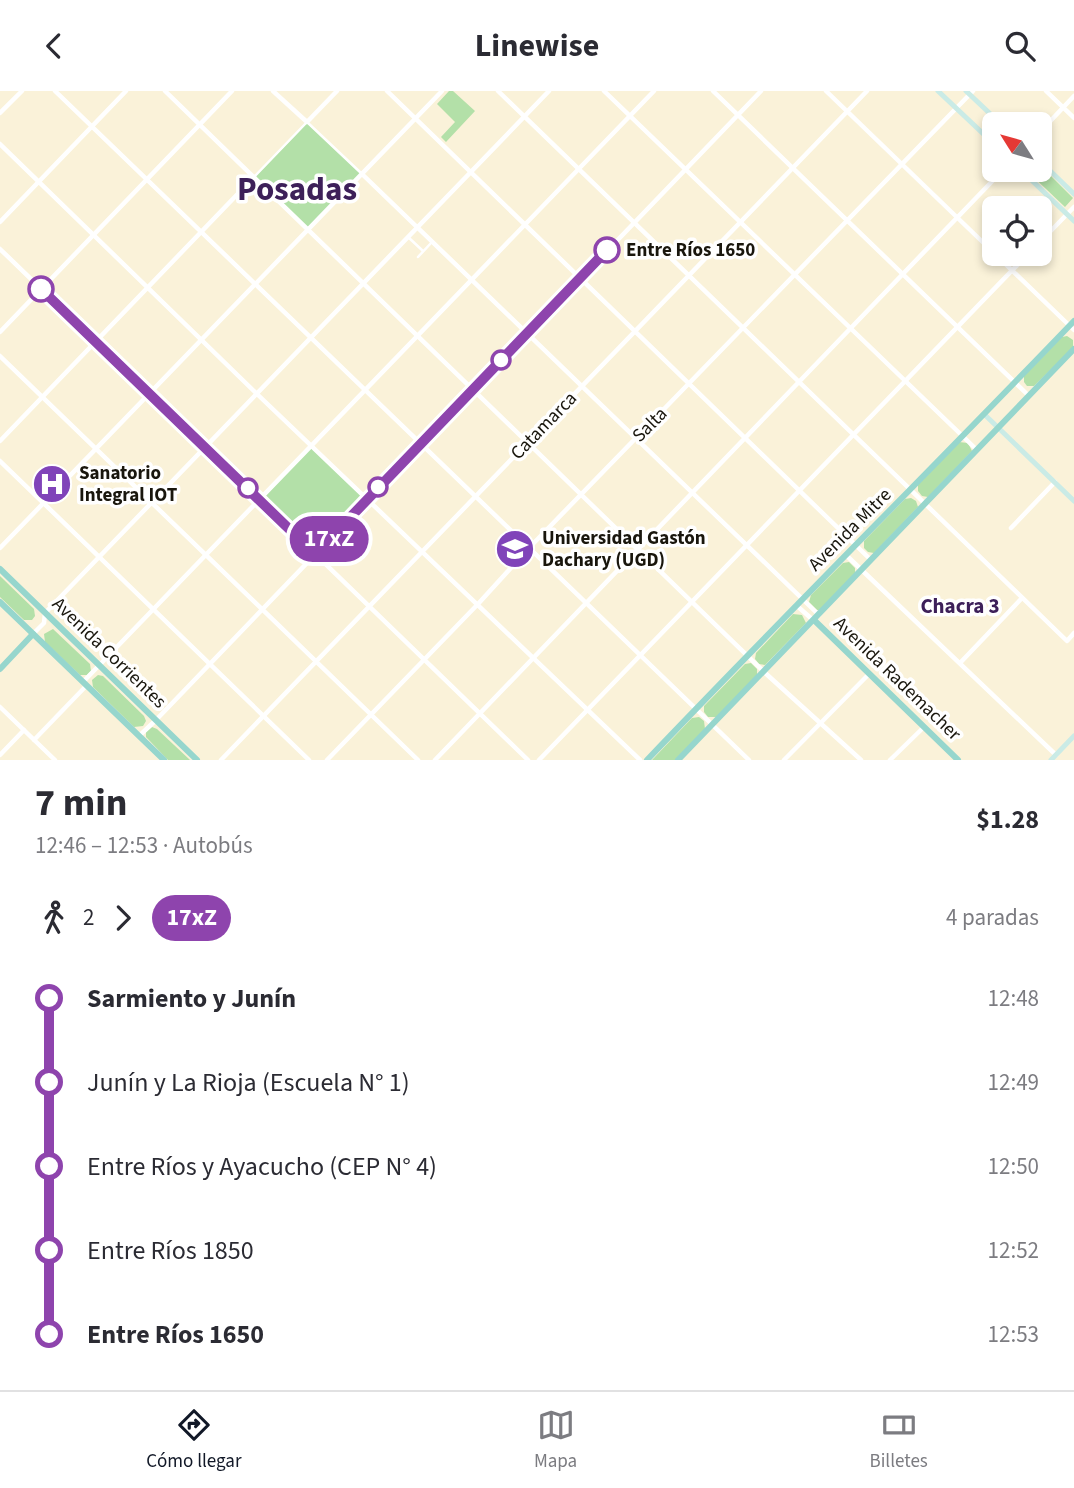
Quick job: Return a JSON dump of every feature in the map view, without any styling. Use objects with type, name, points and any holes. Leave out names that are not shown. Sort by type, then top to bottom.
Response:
[{"type":"main road","points":[[938,91],[982,133]]},
{"type":"main road","points":[[970,92],[989,112]]},
{"type":"main road","points":[[1052,173],[1074,194]]},
{"type":"main road","points":[[1034,182],[1074,221]]},
{"type":"main road","name":"Avenida Mitre","points":[[647,760],[796,605],[1073,326]]},
{"type":"main road","name":"Avenida Mitre","points":[[678,760],[1074,349]]},
{"type":"main road","points":[[984,414],[1074,501]]},
{"type":"main road","name":"Avenida Corrientes","points":[[0,569],[197,760]]},
{"type":"main road","name":"Avenida Corrientes","points":[[0,602],[164,760]]},
{"type":"main road","name":"Avenida Rademacher","points":[[816,617],[869,674],[958,760]]},
{"type":"main road","points":[[0,669],[33,634]]},
{"type":"main road","points":[[1054,758],[1074,736]]},
{"type":"street","points":[[0,113],[22,91]]},
{"type":"street","points":[[55,91],[749,760]]},
{"type":"street","points":[[0,222],[126,91]]},
{"type":"street","points":[[165,91],[763,671],[860,760]]},
{"type":"street","points":[[0,331],[232,91]]},
{"type":"street","points":[[273,91],[803,598],[816,617]]},
{"type":"street","points":[[0,441],[337,91]]},
{"type":"street","points":[[387,91],[871,560]]},
{"type":"street","points":[[0,548],[442,91]]},
{"type":"street","points":[[498,91],[1066,641],[1074,633]]},
{"type":"street","points":[[33,634],[44,623],[45,613],[549,91]]},
{"type":"street","points":[[604,91],[976,449]]},
{"type":"street","points":[[34,740],[99,665],[654,91]]},
{"type":"street","points":[[713,91],[1029,396]]},
{"type":"street","points":[[139,736],[761,91]]},
{"type":"street","points":[[826,91],[982,242]]},
{"type":"street","name":"Catamarca","points":[[221,760],[867,91]]},
{"type":"street","points":[[1046,91],[1074,118]]},
{"type":"street","name":"Salta","points":[[327,760],[529,548],[796,276],[970,92]]},
{"type":"street","points":[[1052,119],[1074,96]]},
{"type":"street","points":[[0,143],[257,394],[640,760]]},
{"type":"street","points":[[435,760],[992,182]]},
{"type":"street","points":[[1052,230],[1074,207]]},
{"type":"street","points":[[408,237],[423,251]]},
{"type":"street","points":[[418,257],[432,242]]},
{"type":"street","points":[[0,249],[528,760]]},
{"type":"street","points":[[1008,266],[1073,326]]},
{"type":"street","points":[[539,760],[1016,266]]},
{"type":"street","points":[[0,356],[418,760]]},
{"type":"street","points":[[0,461],[309,760]]},
{"type":"street","points":[[1011,527],[1055,482]]},
{"type":"street","points":[[1068,495],[1074,489]]},
{"type":"street","points":[[847,556],[960,663],[1054,758]]},
{"type":"street","points":[[960,663],[1022,598]]},
{"type":"street","points":[[796,605],[816,617]]},
{"type":"street","points":[[785,760],[869,674]]},
{"type":"street","points":[[0,707],[55,760]]},
{"type":"street","points":[[890,760],[924,727]]},
{"type":"street","points":[[0,755],[24,730]]},
{"type":"green space","points":[[449,91],[453,91],[475,111],[446,142],[441,137],[455,122],[437,104]]},
{"type":"green space","points":[[307,123],[361,174],[308,230],[254,178]]},
{"type":"green space","points":[[1052,177],[1073,198],[1065,207],[1039,182],[1052,182]]},
{"type":"green space","points":[[1067,336],[1073,340],[1073,348],[1034,386],[1027,386],[1024,376],[1062,337]]},
{"type":"green space","points":[[959,442],[968,443],[972,451],[928,497],[922,496],[918,485]]},
{"type":"green space","points":[[312,447],[366,499],[315,552],[261,500]]},
{"type":"green space","points":[[905,499],[916,501],[918,507],[874,553],[868,552],[864,548],[864,541]]},
{"type":"green space","points":[[849,562],[855,568],[855,574],[817,610],[809,602],[811,595],[843,563]]},
{"type":"green space","points":[[0,576],[34,609],[35,616],[32,620],[24,620],[0,597]]},
{"type":"green space","points":[[793,614],[802,615],[806,623],[765,665],[759,664],[755,659],[756,653]]},
{"type":"green space","points":[[53,629],[90,664],[91,671],[87,675],[80,675],[45,642],[44,634]]},
{"type":"green space","points":[[751,663],[757,669],[757,675],[717,717],[708,717],[704,706],[745,664]]},
{"type":"green space","points":[[98,675],[103,676],[144,716],[146,721],[143,726],[134,727],[93,687],[92,680]]},
{"type":"green space","points":[[699,717],[704,721],[705,729],[675,760],[652,760],[692,718]]},
{"type":"green space","points":[[152,727],[190,760],[168,760],[146,737],[146,732]]},
{"type":"bus line","name":"17xZ","points":[[41,289],[315,554],[607,250]]},
{"type":"place","name":"Entre Ríos 1650","points":[[607,250]]},
{"type":"place","name":"Sanatorio Integral IOT","points":[[52,484]]},
{"type":"place","name":"Universidad Gastón Dachary (UGD)","points":[[515,549]]},
{"type":"district","name":"Posadas","points":[[297,189]]},
{"type":"district","name":"Chacra 3","points":[[960,606]]}]
